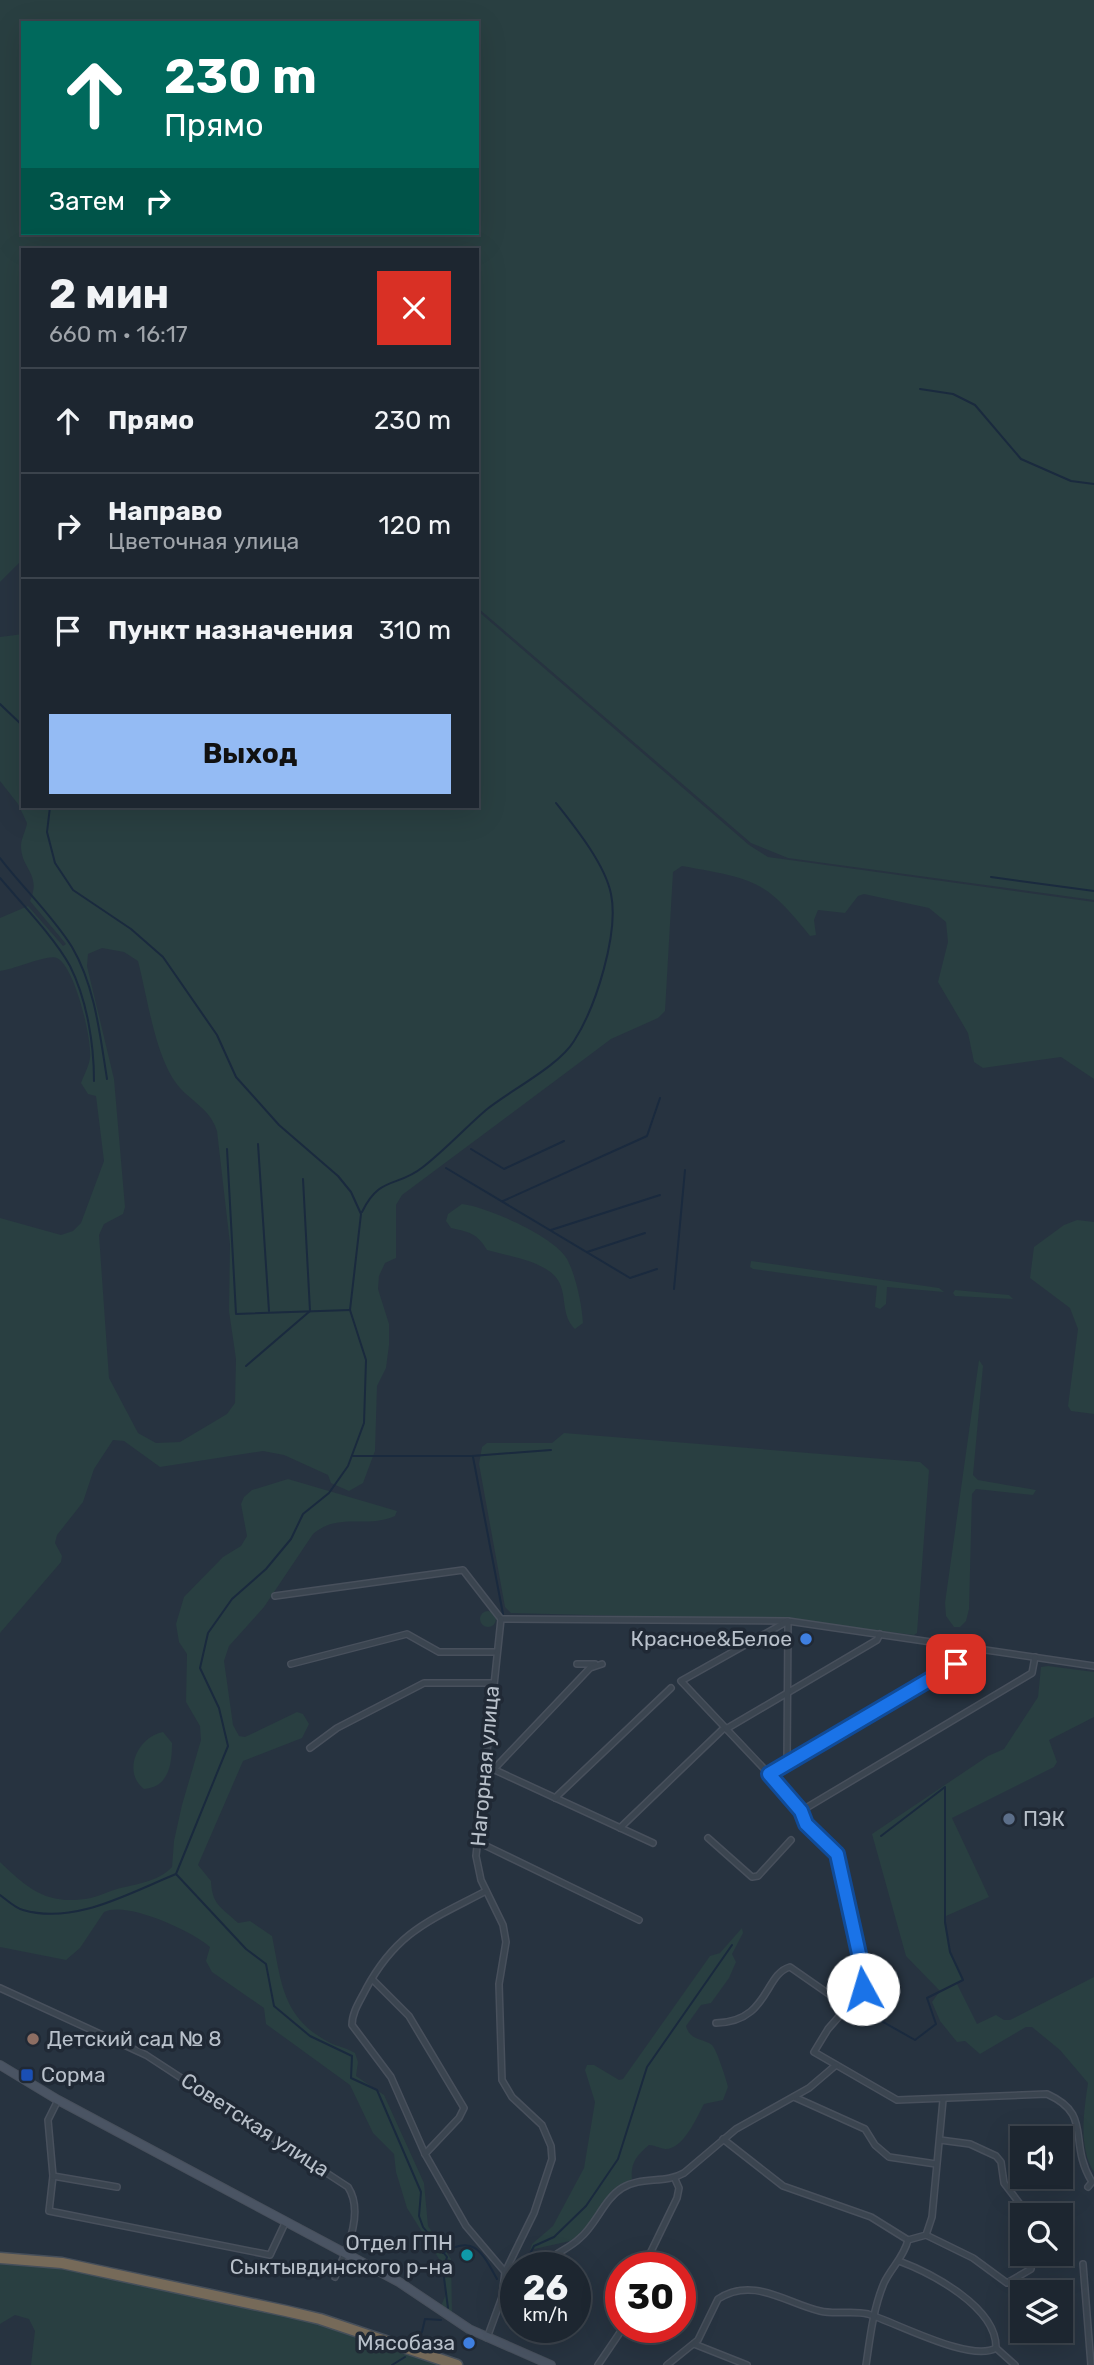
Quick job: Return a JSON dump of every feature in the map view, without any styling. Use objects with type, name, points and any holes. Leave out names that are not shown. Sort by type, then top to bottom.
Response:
[{"type":"highway","points":[[0,2258],[62,2263],[286,2311],[320,2319],[457,2365]]},
{"type":"main road","points":[[0,2067],[399,2282],[486,2338],[551,2365]]},
{"type":"street","points":[[275,1596],[463,1570],[501,1619],[788,1621],[1094,1666]]},
{"type":"street","name":"Нагорная улица","points":[[501,1619],[476,1841],[478,1869],[503,1925],[506,1942],[499,1984],[502,2080],[512,2097],[542,2124],[551,2146],[552,2159],[534,2213],[515,2252]]},
{"type":"street","points":[[788,1621],[681,1681],[769,1774],[801,1811],[806,1824],[837,1854],[865,1981],[863,1989],[846,2006],[814,2052],[897,2100],[1047,2094],[1067,2102],[1079,2118],[1079,2146],[1092,2182],[1088,2187]]},
{"type":"street","points":[[787,1763],[788,1621]]},
{"type":"street","points":[[290,1664],[407,1634],[439,1652],[497,1652]]},
{"type":"street","points":[[620,1828],[724,1729],[877,1640],[880,1634]]},
{"type":"street","points":[[769,1774],[956,1664],[957,1645]]},
{"type":"street","points":[[801,1811],[1032,1673],[1035,1657]]},
{"type":"street","points":[[494,1769],[590,1668],[602,1664],[578,1664]]},
{"type":"street","points":[[310,1748],[337,1728],[424,1683],[492,1684]]},
{"type":"street","points":[[555,1798],[671,1688]]},
{"type":"street","points":[[484,1765],[653,1843]]},
{"type":"street","points":[[708,1838],[752,1877],[758,1875],[791,1840]]},
{"type":"street","points":[[476,1841],[639,1920]]},
{"type":"street","points":[[486,1891],[405,1936],[372,1979],[356,2008],[352,2025],[391,2077],[425,2154],[466,2225],[500,2266]]},
{"type":"street","points":[[716,2023],[725,2023],[757,2010],[776,1979],[784,1969],[790,1967],[846,2006]]},
{"type":"street","points":[[372,1979],[409,2016],[464,2108],[459,2118],[425,2154]]},
{"type":"street","name":"Советская улица","points":[[0,1988],[146,2055],[348,2187],[356,2209],[345,2253],[335,2277]]},
{"type":"street","points":[[557,2252],[582,2237],[619,2190],[639,2182],[675,2179],[750,2119],[793,2097],[836,2065]]},
{"type":"street","points":[[793,2097],[864,2129],[875,2145],[889,2157],[936,2164]]},
{"type":"street","points":[[58,2100],[48,2120],[53,2176],[49,2211],[270,2255],[286,2221]]},
{"type":"street","points":[[926,2235],[934,2202],[943,2100]]},
{"type":"street","points":[[723,2139],[783,2186],[877,2220],[908,2240],[926,2235],[974,2258],[1007,2283],[1031,2269],[1031,2266]]},
{"type":"street","points":[[940,2140],[970,2144],[996,2156],[1001,2162],[1004,2183],[1019,2203]]},
{"type":"street","points":[[53,2176],[117,2187]]},
{"type":"street","points":[[651,2252],[677,2198],[679,2188],[675,2179]]},
{"type":"street","points":[[866,2365],[874,2316],[885,2282],[899,2261],[908,2240]]},
{"type":"street","points":[[899,2261],[920,2269],[964,2296],[990,2327],[996,2348],[1015,2365]]},
{"type":"street","points":[[1083,2264],[1091,2365]]},
{"type":"street","points":[[667,2365],[694,2344],[718,2299],[746,2288],[801,2302],[824,2312],[850,2311],[874,2316],[963,2350],[983,2352],[996,2348]]},
{"type":"street","name":"Нагорная улица","points":[[486,2338],[500,2302]]},
{"type":"street","points":[[598,2365],[613,2343]]},
{"type":"street","points":[[694,2344],[747,2365]]},
{"type":"green space","points":[[0,0],[1094,0],[1094,900],[788,858],[751,843],[479,609],[479,248],[21,248],[21,561],[0,582]]},
{"type":"green space","points":[[479,612],[749,845],[768,857],[1094,902],[1094,1079],[1061,1057],[983,1068],[974,1062],[968,1033],[938,982],[948,942],[946,922],[929,908],[864,894],[858,896],[845,913],[818,910],[814,920],[816,935],[810,936],[781,902],[755,884],[725,874],[682,866],[673,872],[665,1011],[658,1018],[611,1039],[402,1195],[396,1205],[396,1258],[385,1263],[379,1276],[378,1289],[389,1324],[389,1345],[386,1368],[377,1386],[375,1451],[363,1483],[349,1491],[331,1483],[328,1475],[284,1455],[263,1451],[160,1467],[124,1441],[113,1440],[94,1469],[83,1502],[57,1535],[55,1543],[62,1556],[61,1562],[0,1633],[0,1218],[61,1235],[73,1231],[81,1223],[104,1161],[96,1096],[88,1094],[81,1083],[89,1061],[90,1049],[85,1020],[76,989],[64,964],[52,957],[0,971],[0,918],[28,906],[63,946],[66,944],[30,901],[34,884],[21,846],[27,823],[18,804],[0,781],[0,637],[21,634],[21,808],[479,808]],"holes":[[[102,948],[124,952],[138,961],[160,1051],[166,1065],[177,1085],[203,1109],[217,1131],[230,1244],[229,1311],[236,1359],[235,1403],[227,1414],[180,1442],[156,1443],[138,1433],[109,1378],[99,1235],[104,1224],[123,1214],[125,1207],[114,1079],[87,966],[88,954]]]},
{"type":"green space","points":[[462,1204],[519,1224],[560,1250],[573,1274],[583,1323],[575,1329],[571,1324],[559,1282],[546,1269],[527,1260],[487,1250],[472,1234],[451,1228],[446,1221],[448,1214]]},
{"type":"green space","points":[[1077,1220],[1094,1222],[1094,1414],[1071,1411],[1068,1406],[1078,1329],[1070,1308],[1030,1278],[1034,1247],[1064,1225]]},
{"type":"green space","points":[[751,1261],[939,1288],[944,1292],[887,1287],[886,1304],[880,1309],[875,1307],[877,1286],[753,1269],[750,1267]]},
{"type":"green space","points":[[955,1290],[1009,1295],[1013,1299],[955,1296]]},
{"type":"green space","points":[[979,1360],[983,1366],[973,1475],[978,1480],[1036,1490],[1033,1495],[976,1489],[972,1494],[969,1609],[966,1621],[960,1627],[954,1627],[946,1616],[945,1603]]},
{"type":"green space","points":[[564,1433],[920,1462],[929,1470],[917,1633],[914,1635],[787,1620],[511,1613],[505,1607],[479,1464],[482,1447],[487,1443],[552,1443]]},
{"type":"green space","points":[[288,1479],[397,1511],[395,1516],[384,1520],[332,1524],[313,1534],[264,1607],[229,1646],[224,1661],[233,1725],[239,1736],[245,1737],[297,1712],[303,1714],[309,1724],[302,1738],[243,1761],[198,1865],[211,1881],[213,1895],[222,1909],[238,1923],[250,1921],[272,1936],[281,1982],[300,2020],[325,2040],[355,2053],[358,2062],[356,2076],[384,2095],[424,2183],[428,2226],[451,2259],[452,2313],[441,2306],[446,2294],[441,2262],[407,2208],[396,2172],[394,2154],[373,2133],[350,2085],[266,2024],[264,2008],[212,1972],[206,1961],[210,1947],[196,1937],[156,1918],[126,1910],[114,1910],[104,1912],[80,1948],[66,1960],[0,1947],[0,1862],[30,1888],[51,1898],[63,1900],[91,1898],[146,1882],[172,1867],[174,1841],[182,1805],[201,1740],[200,1726],[186,1702],[187,1654],[179,1642],[176,1624],[184,1597],[223,1557],[241,1546],[247,1536],[241,1504],[244,1497],[252,1490]]},
{"type":"green space","points":[[488,1611],[494,1613],[494,1625],[488,1627],[482,1625],[480,1619],[482,1613]]},
{"type":"green space","points":[[1041,1667],[1094,1672],[1094,1717],[1049,1740],[1057,1762],[1054,1767],[952,1818],[989,1897],[946,1916],[944,1921],[950,1950],[963,1979],[957,1984],[977,2024],[996,2015],[1010,2020],[1094,1977],[1094,2172],[1084,2140],[1088,2083],[1060,2050],[1032,2027],[1026,2027],[980,2054],[965,2041],[957,2042],[940,2021],[932,2002],[940,1991],[906,1956],[872,1834],[988,1756],[1004,1749],[1038,1697]]},
{"type":"green space","points":[[163,1732],[172,1743],[170,1766],[159,1784],[144,1789],[137,1782],[134,1773],[136,1755],[147,1740]]},
{"type":"green space","points":[[742,1928],[743,1933],[732,1954],[736,1962],[729,1978],[711,2003],[701,2005],[686,2026],[694,2037],[714,2047],[728,2087],[723,2100],[704,2104],[689,2132],[672,2148],[649,2145],[633,2164],[632,2179],[620,2186],[580,2235],[570,2241],[530,2250],[532,2244],[553,2226],[584,2168],[595,2102],[585,2070],[587,2065],[594,2065],[619,2080],[623,2079],[710,1956],[720,1953]]},
{"type":"green space","points":[[0,2264],[58,2267],[130,2280],[144,2287],[149,2285],[317,2323],[442,2365],[31,2365],[35,2331],[29,2319],[15,2315],[0,2324]]},
{"type":"waterway","points":[[920,389],[953,394],[975,405],[1021,459],[1071,481],[1094,484]]},
{"type":"waterway","points":[[0,704],[21,724]]},
{"type":"waterway","points":[[362,1212],[375,1192],[423,1167],[486,1110],[557,1060],[582,1027],[604,969],[613,910],[603,870],[556,803]]},
{"type":"waterway","points":[[50,808],[47,832],[55,863],[73,890],[131,929],[163,957],[217,1035],[236,1077],[279,1125],[338,1176],[351,1192],[361,1214],[350,1310],[366,1360],[364,1423],[348,1466],[329,1493],[303,1514],[291,1539],[266,1569],[232,1599],[208,1633],[200,1668],[219,1708],[228,1746],[176,1874],[246,1949],[266,1964],[274,2006],[310,2036],[352,2056],[351,2078],[377,2090],[421,2192],[419,2216],[423,2227],[447,2257],[443,2270],[448,2308]]},
{"type":"waterway","points":[[0,858],[56,924],[80,962],[96,1011],[107,1079]]},
{"type":"waterway","points":[[991,877],[1094,891]]},
{"type":"waterway","points":[[0,878],[47,932],[70,966],[81,993],[88,1022],[94,1081]]},
{"type":"waterway","points":[[503,1201],[647,1136],[660,1098]]},
{"type":"waterway","points":[[471,1149],[504,1169],[564,1141]]},
{"type":"waterway","points":[[258,1144],[269,1311]]},
{"type":"waterway","points":[[227,1149],[236,1314],[350,1310]]},
{"type":"waterway","points":[[446,1168],[630,1278],[657,1269]]},
{"type":"waterway","points":[[674,1289],[685,1170]]},
{"type":"waterway","points":[[246,1366],[310,1311],[303,1179]]},
{"type":"waterway","points":[[551,1230],[660,1195]]},
{"type":"waterway","points":[[587,1252],[645,1233]]},
{"type":"waterway","points":[[353,1456],[472,1456],[551,1450]]},
{"type":"waterway","points":[[473,1457],[503,1614]]},
{"type":"waterway","points":[[862,2010],[915,2040],[936,2024],[927,1998],[963,1980],[950,1952],[945,1922],[945,1787],[881,1836]]},
{"type":"waterway","points":[[0,1895],[23,1910],[43,1914],[62,1913],[101,1905],[176,1874]]},
{"type":"waterway","points":[[531,2252],[534,2246],[554,2237],[586,2206],[618,2159],[647,2067],[732,1945]]},
{"type":"waterway","points":[[443,2253],[462,2245],[470,2246],[487,2261],[497,2279]]},
{"type":"waterway","points":[[409,2342],[422,2332],[425,2319],[441,2320]]},
{"type":"waterway","points":[[392,2365],[405,2357]]},
{"type":"place","name":"Красное&Белое","points":[[806,1639]]},
{"type":"place","name":"ПЭК","points":[[1009,1819]]},
{"type":"place","name":"Детский сад № 8","points":[[33,2039]]},
{"type":"place","name":"Сорма","points":[[27,2075]]},
{"type":"place","name":"Отдел ГПН Сыктывдинского р-на","points":[[467,2255]]},
{"type":"place","name":"Мясобаза","points":[[469,2343]]},
{"type":"route","points":[[863,1989],[865,1981],[837,1854],[832,1846],[806,1824],[801,1811],[769,1774],[956,1664]]}]
